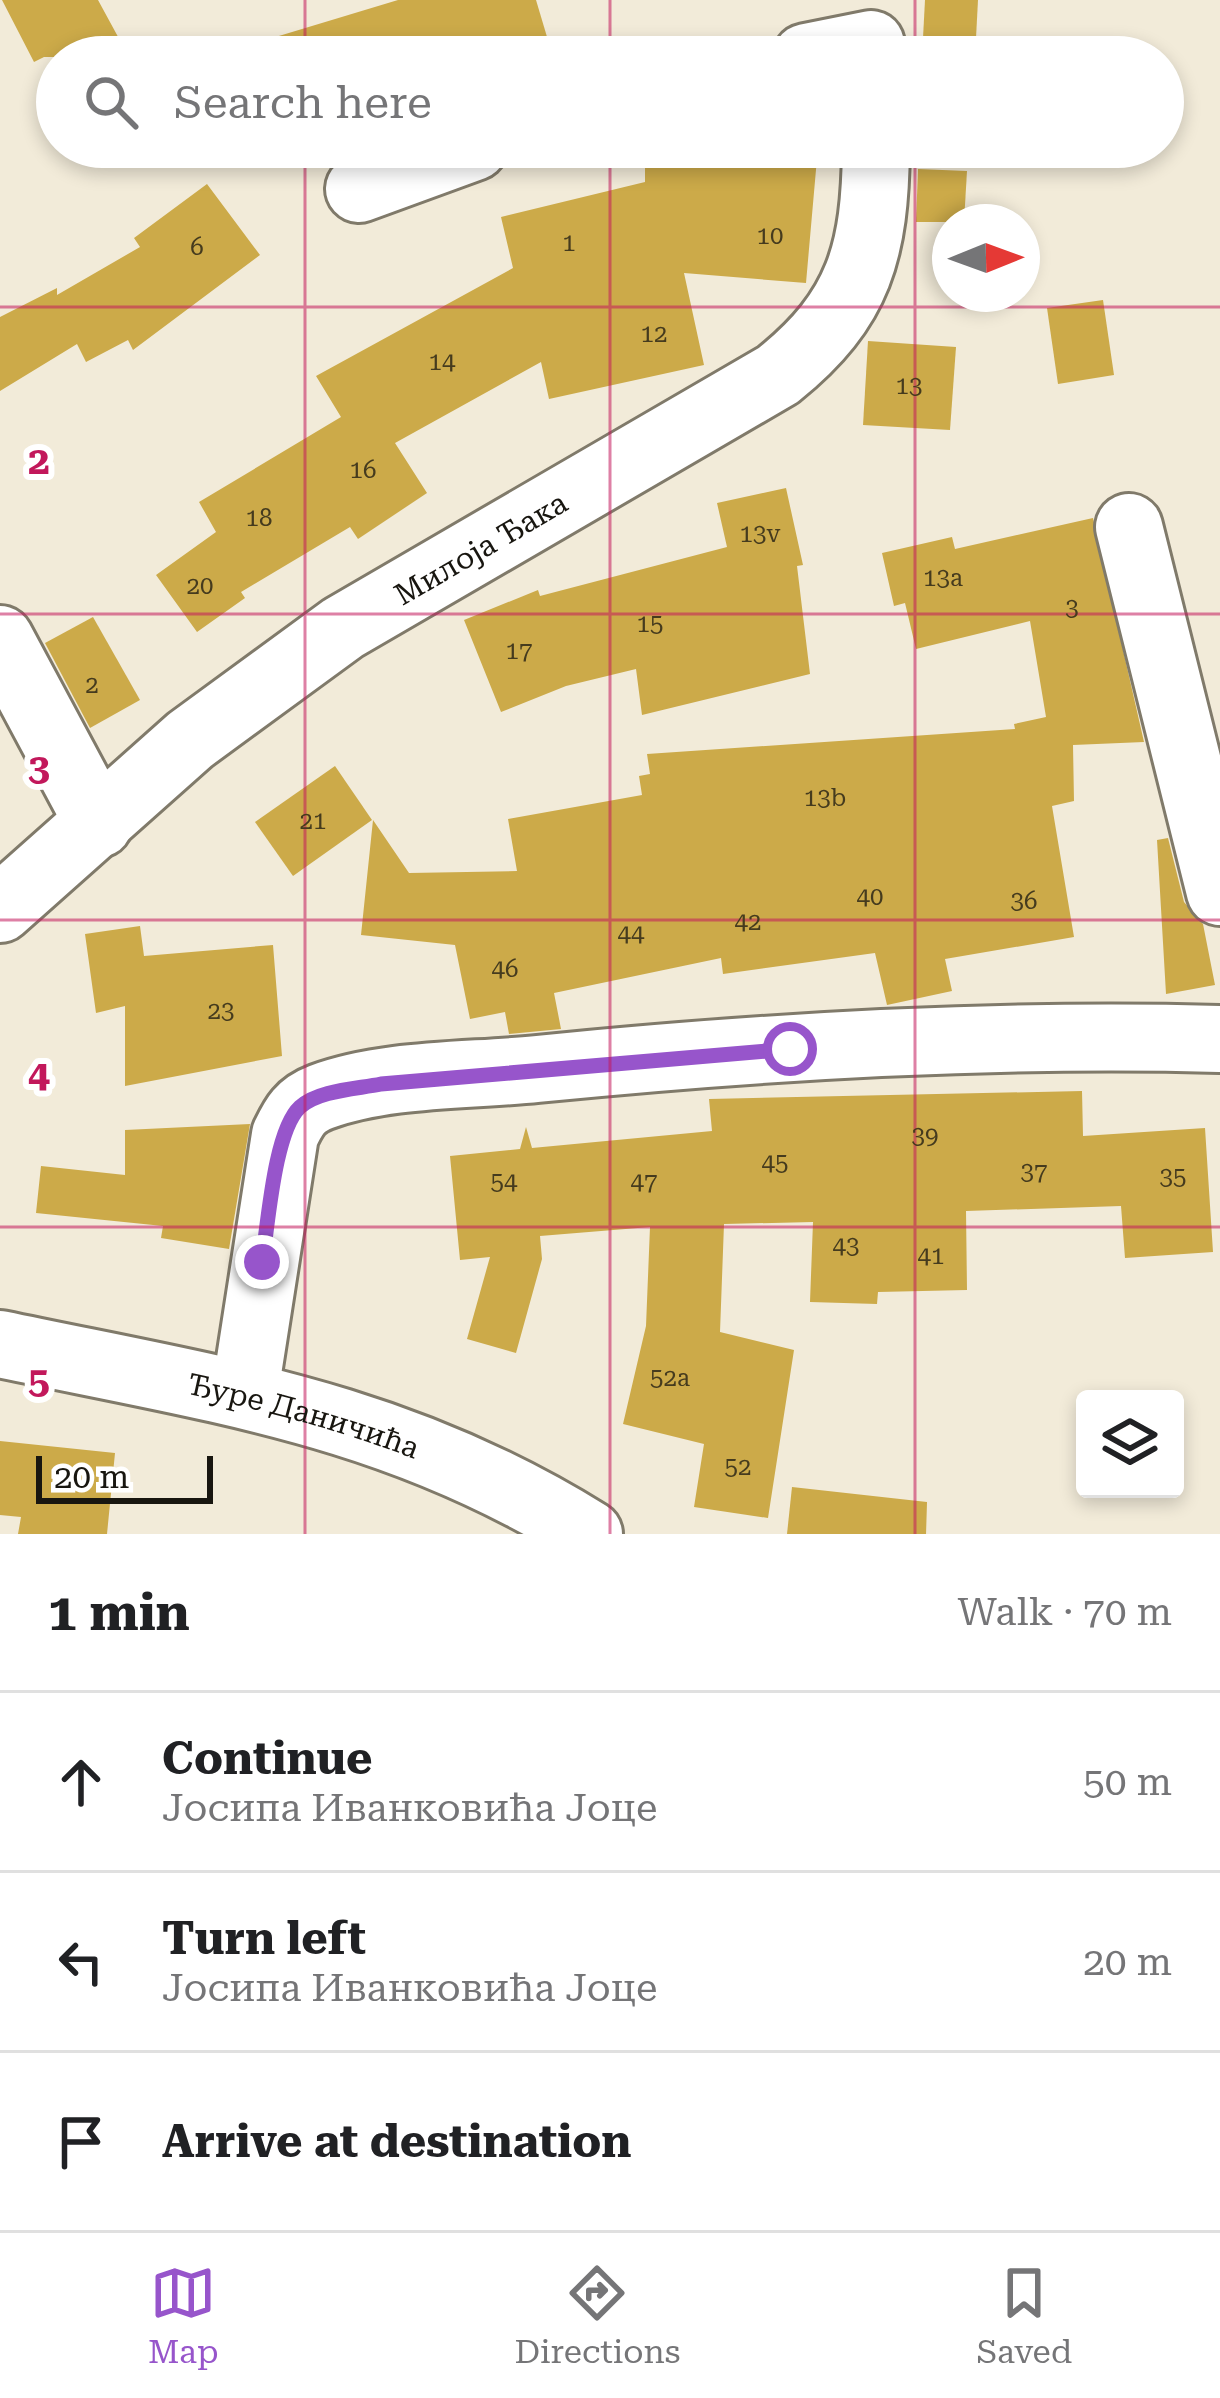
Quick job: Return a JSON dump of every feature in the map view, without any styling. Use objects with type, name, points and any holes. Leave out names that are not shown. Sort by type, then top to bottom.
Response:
[{"type":"street","points":[[359,189],[416,168]]},
{"type":"street","name":"Милоја Ђака","points":[[0,909],[190,740],[344,628],[758,386],[812,347],[844,311],[859,272],[873,168]]},
{"type":"street","points":[[1129,527],[1220,892]]},
{"type":"street","points":[[0,639],[99,824]]},
{"type":"street","points":[[245,1392],[285,1135],[299,1108],[322,1096],[381,1084],[562,1066],[931,1039],[1220,1039]]},
{"type":"street","name":"Ђуре Даничића","points":[[0,1344],[245,1392],[436,1451],[589,1534]]},
{"type":"building","points":[[2,0],[98,0],[118,36],[36,36],[34,62]]},
{"type":"building","points":[[398,0],[536,0],[547,36],[279,36]]},
{"type":"building","points":[[925,0],[978,0],[976,36],[923,36]]},
{"type":"building","points":[[645,168],[816,168],[806,283],[684,273],[704,365],[549,399],[541,362],[395,443],[427,493],[358,539],[350,527],[241,592],[245,598],[197,632],[156,575],[216,532],[199,502],[341,417],[316,376],[513,268],[501,217],[645,182]]},
{"type":"building","points":[[918,169],[967,171],[965,204],[932,204],[932,222],[916,222]]},
{"type":"building","points":[[207,184],[260,255],[133,350],[128,340],[86,362],[77,344],[0,391],[0,317],[57,288],[57,295],[140,247],[134,238]]},
{"type":"building","points":[[1103,300],[1114,375],[1058,384],[1047,308]]},
{"type":"building","points":[[868,341],[956,347],[950,430],[863,425]]},
{"type":"building","points":[[786,488],[803,565],[797,566],[810,674],[642,715],[636,669],[566,686],[501,712],[464,620],[538,590],[540,596],[727,547],[717,503]]},
{"type":"building","points":[[1093,518],[1144,742],[1073,745],[1074,801],[1052,806],[1074,937],[945,959],[952,991],[887,1005],[875,953],[723,974],[721,958],[554,993],[561,1029],[509,1034],[505,1012],[470,1019],[455,945],[361,935],[373,820],[409,873],[517,871],[508,819],[642,795],[639,776],[650,774],[647,754],[1015,729],[1014,724],[1046,717],[1030,621],[916,649],[905,603],[894,606],[882,553],[952,537],[955,549]]},
{"type":"building","points":[[93,617],[140,700],[90,728],[45,643]]},
{"type":"building","points":[[335,766],[372,820],[293,876],[255,822]]},
{"type":"building","points":[[1168,838],[1184,902],[1203,924],[1215,985],[1166,994],[1157,840]]},
{"type":"building","points":[[140,926],[144,956],[273,945],[282,1056],[125,1086],[125,1006],[96,1013],[85,934]]},
{"type":"building","points":[[1082,1091],[1083,1136],[1205,1128],[1213,1252],[1125,1258],[1121,1206],[966,1211],[967,1290],[878,1292],[877,1304],[810,1302],[813,1222],[724,1224],[720,1332],[794,1350],[768,1518],[694,1507],[704,1444],[623,1424],[646,1326],[650,1227],[540,1236],[542,1259],[516,1353],[467,1339],[490,1257],[460,1260],[450,1156],[520,1149],[526,1127],[532,1148],[712,1131],[709,1099]]},
{"type":"building","points":[[250,1124],[229,1249],[161,1238],[163,1226],[36,1213],[41,1166],[125,1175],[125,1130]]},
{"type":"building","points":[[0,1441],[115,1453],[107,1534],[18,1534],[21,1517],[0,1515]]},
{"type":"building","points":[[792,1487],[927,1502],[926,1534],[787,1534]]},
{"type":"route","points":[[262,1262],[285,1135],[299,1108],[322,1096],[381,1084],[790,1049]]}]
